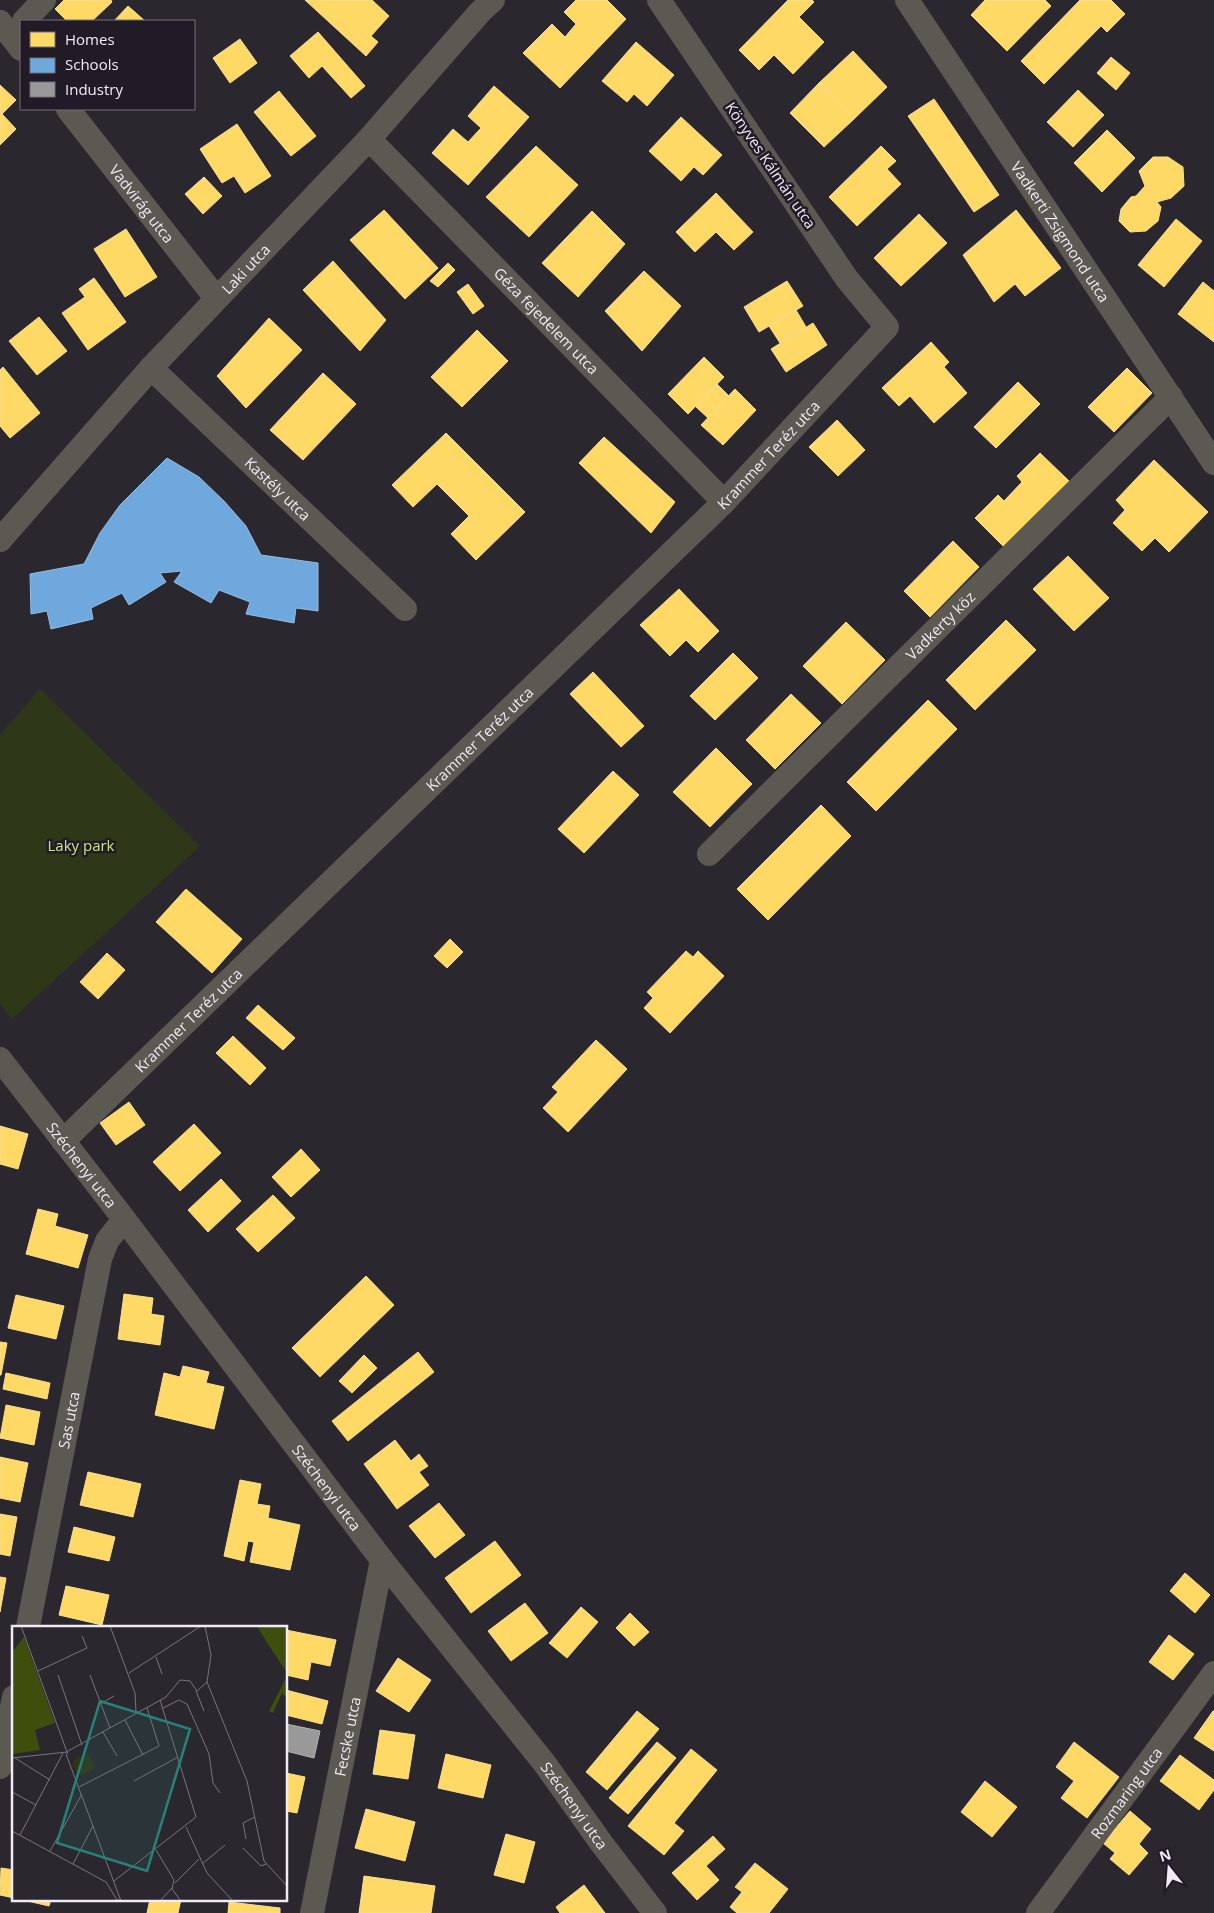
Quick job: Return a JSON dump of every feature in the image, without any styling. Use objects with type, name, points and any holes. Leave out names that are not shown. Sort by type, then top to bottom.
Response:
[{"type":"street","points":[[25,20],[44,0]]},
{"type":"street","name":"Könyves Kálmán utca","points":[[659,0],[847,279],[887,327]]},
{"type":"street","name":"Vadkerti Zsigmond utca","points":[[907,0],[1214,463]]},
{"type":"street","name":"Laki utca","points":[[0,540],[151,368],[369,139],[485,4]]},
{"type":"street","name":"Vadvirág utca","points":[[69,110],[216,298]]},
{"type":"street","name":"Géza fejedelem utca","points":[[369,139],[724,502]]},
{"type":"street","name":"Krammer Teréz utca","points":[[63,1142],[724,502],[887,327]]},
{"type":"street","name":"Kastély utca","points":[[151,368],[405,609]]},
{"type":"street","name":"Vadkerty köz","points":[[709,854],[1171,397]]},
{"type":"street","name":"Széchenyi utca","points":[[0,1059],[124,1219],[382,1560],[545,1764],[602,1844],[655,1913]]},
{"type":"street","name":"Sas utca","points":[[28,1626],[100,1259],[107,1241],[124,1219]]},
{"type":"street","name":"Fecske utca","points":[[312,1913],[382,1560]]},
{"type":"street","name":"Rozmaring utca","points":[[1038,1913],[1214,1673]]},
{"type":"street","points":[[0,1767],[12,1707]]},
{"type":"green space","name":"Laky park","points":[[40,689],[200,846],[12,1019],[0,1004],[0,735]]},
{"type":"building: Homes","points":[[64,0],[111,0],[112,2],[93,20],[66,20],[55,9]]},
{"type":"building: Homes","points":[[305,0],[372,0],[389,16],[371,36],[378,42],[366,56]]},
{"type":"building: Homes","points":[[576,0],[607,0],[626,19],[560,88],[523,53],[552,24],[565,37],[576,24],[564,12]]},
{"type":"building: Homes","points":[[788,0],[812,0],[814,2],[799,17],[824,42],[793,74],[774,55],[759,70],[739,50]]},
{"type":"building: Homes","points":[[985,0],[1045,0],[1051,6],[1007,51],[971,15]]},
{"type":"building: Homes","points":[[1080,0],[1111,0],[1125,14],[1107,32],[1101,26],[1044,84],[1021,61]]},
{"type":"building: Homes","points":[[128,6],[144,20],[115,20]]},
{"type":"building: Homes","points":[[318,32],[365,86],[351,98],[322,66],[309,78],[290,56]]},
{"type":"building: Homes","points":[[240,39],[257,63],[230,83],[213,58]]},
{"type":"building: Homes","points":[[636,42],[674,75],[647,106],[634,94],[627,102],[602,81]]},
{"type":"building: Homes","points":[[853,51],[887,87],[854,119],[819,83]]},
{"type":"building: Homes","points":[[1111,57],[1130,73],[1116,90],[1097,73]]},
{"type":"building: Homes","points":[[819,83],[854,119],[824,147],[790,113]]},
{"type":"building: Homes","points":[[0,85],[16,100],[2,114],[16,129],[0,145]]},
{"type":"building: Homes","points":[[494,86],[529,117],[468,185],[432,153],[453,129],[468,142],[481,128],[468,116]]},
{"type":"building: Homes","points":[[1078,90],[1104,115],[1073,147],[1047,122]]},
{"type":"building: Homes","points":[[279,91],[316,136],[291,156],[254,112]]},
{"type":"building: Homes","points":[[934,99],[999,195],[974,212],[908,116]]},
{"type":"building: Homes","points":[[681,117],[722,155],[703,175],[694,167],[681,181],[649,151]]},
{"type":"building: Homes","points":[[237,124],[271,176],[245,193],[234,176],[222,183],[200,149]]},
{"type":"building: Homes","points":[[1107,130],[1135,158],[1102,192],[1074,163]]},
{"type":"building: Homes","points":[[536,146],[578,185],[529,237],[486,197]]},
{"type":"building: Homes","points":[[881,146],[896,161],[887,169],[901,184],[857,226],[829,197]]},
{"type":"building: Homes","points":[[1153,157],[1168,157],[1183,167],[1184,186],[1171,198],[1157,202],[1161,207],[1158,221],[1146,231],[1130,232],[1119,221],[1121,209],[1131,197],[1136,196],[1145,186],[1139,171]]},
{"type":"building: Homes","points":[[204,177],[222,196],[203,214],[185,194]]},
{"type":"building: Homes","points":[[716,193],[753,232],[734,250],[716,232],[695,252],[676,232]]},
{"type":"building: Homes","points":[[384,210],[438,268],[405,299],[350,240]]},
{"type":"building: Homes","points":[[1016,210],[1061,268],[1025,296],[1015,284],[994,302],[963,255]]},
{"type":"building: Homes","points":[[592,211],[625,244],[578,297],[542,263]]},
{"type":"building: Homes","points":[[919,214],[947,243],[901,286],[874,258]]},
{"type":"building: Homes","points":[[1176,219],[1202,241],[1164,287],[1138,265]]},
{"type":"building: Homes","points":[[126,229],[157,277],[125,297],[94,249]]},
{"type":"building: Homes","points":[[333,261],[386,320],[360,351],[303,290]]},
{"type":"building: Homes","points":[[448,263],[455,270],[438,287],[430,281]]},
{"type":"building: Homes","points":[[644,271],[681,306],[642,351],[605,311]]},
{"type":"building: Homes","points":[[94,278],[126,322],[88,350],[62,313],[85,297],[79,289]]},
{"type":"building: Homes","points":[[787,281],[803,306],[759,332],[744,307]]},
{"type":"building: Homes","points":[[1203,282],[1214,291],[1214,342],[1178,314]]},
{"type":"building: Homes","points":[[468,284],[484,306],[473,314],[457,292]]},
{"type":"building: Homes","points":[[796,310],[806,327],[780,343],[769,326]]},
{"type":"building: Homes","points":[[39,317],[67,351],[37,375],[9,341]]},
{"type":"building: Homes","points":[[269,318],[302,350],[246,408],[217,376]]},
{"type":"building: Homes","points":[[813,323],[827,345],[786,372],[771,349]]},
{"type":"building: Homes","points":[[477,330],[508,361],[462,407],[431,377]]},
{"type":"building: Homes","points":[[931,342],[949,362],[944,367],[967,393],[934,423],[910,396],[899,406],[882,388]]},
{"type":"building: Homes","points":[[704,357],[724,377],[688,414],[668,394]]},
{"type":"building: Homes","points":[[3,367],[40,413],[10,438],[0,426],[0,370]]},
{"type":"building: Homes","points":[[1127,368],[1152,393],[1114,432],[1088,407]]},
{"type":"building: Homes","points":[[323,373],[356,404],[303,460],[270,430]]},
{"type":"building: Homes","points":[[1018,382],[1040,404],[996,448],[974,427]]},
{"type":"building: Homes","points":[[717,384],[729,396],[708,418],[695,406]]},
{"type":"building: Homes","points":[[735,389],[756,410],[723,445],[701,425]]},
{"type":"building: Homes","points":[[837,420],[865,450],[838,476],[809,447]]},
{"type":"building: Homes","points":[[446,433],[525,512],[476,560],[451,534],[469,516],[437,484],[413,507],[392,485]]},
{"type":"building: Homes","points":[[604,437],[675,502],[651,533],[579,463]]},
{"type":"building: Homes","points":[[1040,453],[1069,481],[1004,547],[975,518],[998,495],[1004,501],[1022,482],[1017,476]]},
{"type":"building: Homes","points":[[1154,460],[1208,512],[1169,552],[1155,538],[1142,551],[1113,523],[1125,510],[1116,500]]},
{"type":"building: Homes","points":[[953,541],[979,567],[930,617],[904,591]]},
{"type":"building: Homes","points":[[1068,556],[1109,598],[1074,631],[1033,589]]},
{"type":"building: Homes","points":[[679,589],[719,631],[698,652],[686,640],[670,656],[640,625]]},
{"type":"building: Homes","points":[[1006,620],[1036,650],[975,710],[946,680]]},
{"type":"building: Homes","points":[[846,622],[885,660],[842,704],[803,666]]},
{"type":"building: Homes","points":[[733,653],[758,678],[715,720],[690,696]]},
{"type":"building: Homes","points":[[593,672],[644,726],[621,747],[570,694]]},
{"type":"building: Homes","points":[[791,694],[821,723],[775,769],[746,740]]},
{"type":"building: Homes","points":[[928,700],[957,729],[876,811],[847,782]]},
{"type":"building: Homes","points":[[716,748],[752,784],[710,827],[673,792]]},
{"type":"building: Homes","points":[[613,771],[639,795],[584,853],[558,829]]},
{"type":"building: Homes","points":[[821,805],[851,836],[768,920],[737,889]]},
{"type":"building: Homes","points":[[186,889],[242,939],[212,973],[156,922]]},
{"type":"building: Homes","points":[[450,939],[463,952],[447,968],[434,956]]},
{"type":"building: Homes","points":[[686,951],[693,957],[698,951],[724,976],[670,1033],[644,1008],[653,998],[647,992]]},
{"type":"building: Homes","points":[[107,953],[125,970],[98,999],[80,982]]},
{"type":"building: Homes","points":[[258,1005],[295,1038],[283,1050],[246,1018]]},
{"type":"building: Homes","points":[[233,1036],[266,1068],[250,1085],[216,1053]]},
{"type":"building: Homes","points":[[596,1040],[627,1069],[568,1132],[543,1108],[558,1092],[552,1087]]},
{"type":"building: Homes","points":[[129,1102],[145,1125],[116,1145],[100,1123]]},
{"type":"building: Homes","points":[[194,1124],[221,1153],[180,1191],[153,1162]]},
{"type":"building: Homes","points":[[0,1126],[28,1134],[18,1169],[0,1164]]},
{"type":"building: Homes","points":[[301,1149],[320,1170],[291,1197],[272,1177]]},
{"type":"building: Homes","points":[[221,1179],[241,1201],[208,1232],[188,1210]]},
{"type":"building: Homes","points":[[273,1195],[295,1218],[258,1252],[236,1229]]},
{"type":"building: Homes","points":[[38,1209],[58,1214],[55,1226],[88,1235],[78,1268],[26,1254]]},
{"type":"building: Homes","points":[[366,1276],[394,1305],[320,1377],[292,1348]]},
{"type":"building: Homes","points":[[124,1294],[153,1298],[151,1314],[164,1316],[160,1345],[118,1339]]},
{"type":"building: Homes","points":[[16,1295],[64,1306],[56,1339],[8,1328]]},
{"type":"building: Homes","points":[[0,1342],[7,1343],[1,1375],[0,1375]]},
{"type":"building: Homes","points":[[418,1352],[434,1372],[348,1441],[332,1421]]},
{"type":"building: Homes","points":[[364,1355],[377,1368],[352,1393],[339,1381]]},
{"type":"building: Homes","points":[[183,1366],[209,1372],[206,1383],[224,1387],[214,1429],[155,1415],[164,1373],[180,1377]]},
{"type":"building: Homes","points":[[6,1373],[50,1383],[47,1399],[3,1389]]},
{"type":"building: Homes","points":[[6,1405],[40,1412],[34,1445],[0,1438]]},
{"type":"building: Homes","points":[[395,1440],[411,1461],[419,1454],[428,1466],[419,1472],[429,1485],[397,1509],[364,1464]]},
{"type":"building: Homes","points":[[0,1457],[28,1463],[20,1502],[0,1498]]},
{"type":"building: Homes","points":[[88,1472],[141,1484],[133,1517],[80,1505]]},
{"type":"building: Homes","points":[[240,1480],[261,1484],[257,1504],[270,1506],[268,1518],[300,1525],[290,1570],[250,1562],[254,1542],[248,1541],[244,1561],[224,1556]]},
{"type":"building: Homes","points":[[439,1503],[465,1535],[435,1558],[409,1526]]},
{"type":"building: Homes","points":[[0,1514],[17,1517],[10,1556],[0,1554]]},
{"type":"building: Homes","points":[[74,1527],[115,1537],[109,1561],[68,1552]]},
{"type":"building: Homes","points":[[495,1541],[521,1575],[471,1613],[445,1578]]},
{"type":"building: Homes","points":[[1185,1573],[1210,1595],[1195,1613],[1170,1591]]},
{"type":"building: Homes","points":[[0,1577],[6,1578],[0,1612]]},
{"type":"building: Homes","points":[[66,1586],[109,1595],[102,1625],[59,1615]]},
{"type":"building: Homes","points":[[525,1603],[548,1633],[511,1661],[488,1631]]},
{"type":"building: Homes","points":[[581,1607],[598,1622],[567,1658],[549,1643]]},
{"type":"building: Homes","points":[[630,1613],[649,1632],[634,1646],[616,1628]]},
{"type":"building: Homes","points":[[288,1630],[336,1640],[330,1666],[311,1662],[308,1680],[288,1675]]},
{"type":"building: Homes","points":[[1169,1635],[1194,1654],[1173,1680],[1149,1662]]},
{"type":"building: Homes","points":[[398,1658],[431,1680],[409,1712],[376,1691]]},
{"type":"building: Homes","points":[[288,1691],[328,1701],[322,1724],[288,1716]]},
{"type":"building: Homes","points":[[637,1711],[659,1729],[607,1790],[586,1772]]},
{"type":"building: Homes","points":[[1214,1711],[1214,1751],[1194,1738]]},
{"type":"building: Homes","points":[[380,1730],[415,1735],[408,1779],[373,1774]]},
{"type":"building: Homes","points":[[657,1742],[676,1758],[628,1814],[609,1798]]},
{"type":"building: Homes","points":[[1074,1742],[1119,1777],[1087,1818],[1061,1798],[1074,1781],[1056,1767]]},
{"type":"building: Homes","points":[[691,1749],[717,1770],[674,1823],[684,1831],[664,1855],[628,1826]]},
{"type":"building: Homes","points":[[446,1754],[491,1765],[483,1798],[438,1788]]},
{"type":"building: Homes","points":[[1180,1755],[1214,1780],[1214,1790],[1199,1810],[1160,1781]]},
{"type":"building: Homes","points":[[288,1773],[305,1777],[297,1813],[288,1811]]},
{"type":"building: Homes","points":[[985,1781],[1017,1807],[992,1837],[961,1812]]},
{"type":"building: Homes","points":[[366,1809],[415,1822],[405,1861],[355,1848]]},
{"type":"building: Homes","points":[[1130,1811],[1151,1829],[1139,1844],[1148,1853],[1129,1875],[1110,1859],[1115,1853],[1103,1843]]},
{"type":"building: Homes","points":[[506,1834],[535,1842],[524,1883],[494,1875]]},
{"type":"building: Homes","points":[[713,1836],[725,1849],[706,1866],[719,1880],[697,1900],[672,1873]]},
{"type":"building: Homes","points":[[755,1863],[788,1889],[769,1913],[737,1913],[730,1907],[742,1892],[735,1887]]},
{"type":"building: Homes","points":[[1,1868],[12,1870],[12,1898],[0,1895]]},
{"type":"building: Homes","points":[[364,1876],[435,1886],[431,1913],[359,1913]]},
{"type":"building: Homes","points":[[584,1885],[605,1913],[560,1913],[556,1907]]},
{"type":"building: Homes","points":[[23,1900],[51,1900],[49,1906]]},
{"type":"building: Homes","points":[[150,1900],[181,1900],[178,1913],[147,1913]]},
{"type":"building: Homes","points":[[229,1902],[280,1908],[280,1913],[228,1913]]},
{"type":"building: Schools","points":[[167,458],[199,477],[224,501],[246,526],[261,555],[318,563],[318,611],[296,608],[294,623],[246,614],[250,602],[219,590],[211,603],[174,582],[182,571],[160,573],[166,582],[129,605],[122,593],[91,608],[93,619],[51,629],[47,611],[31,614],[30,574],[84,564],[100,533],[120,505]]},
{"type":"building: Industry","points":[[288,1724],[320,1731],[314,1758],[288,1752]]}]
